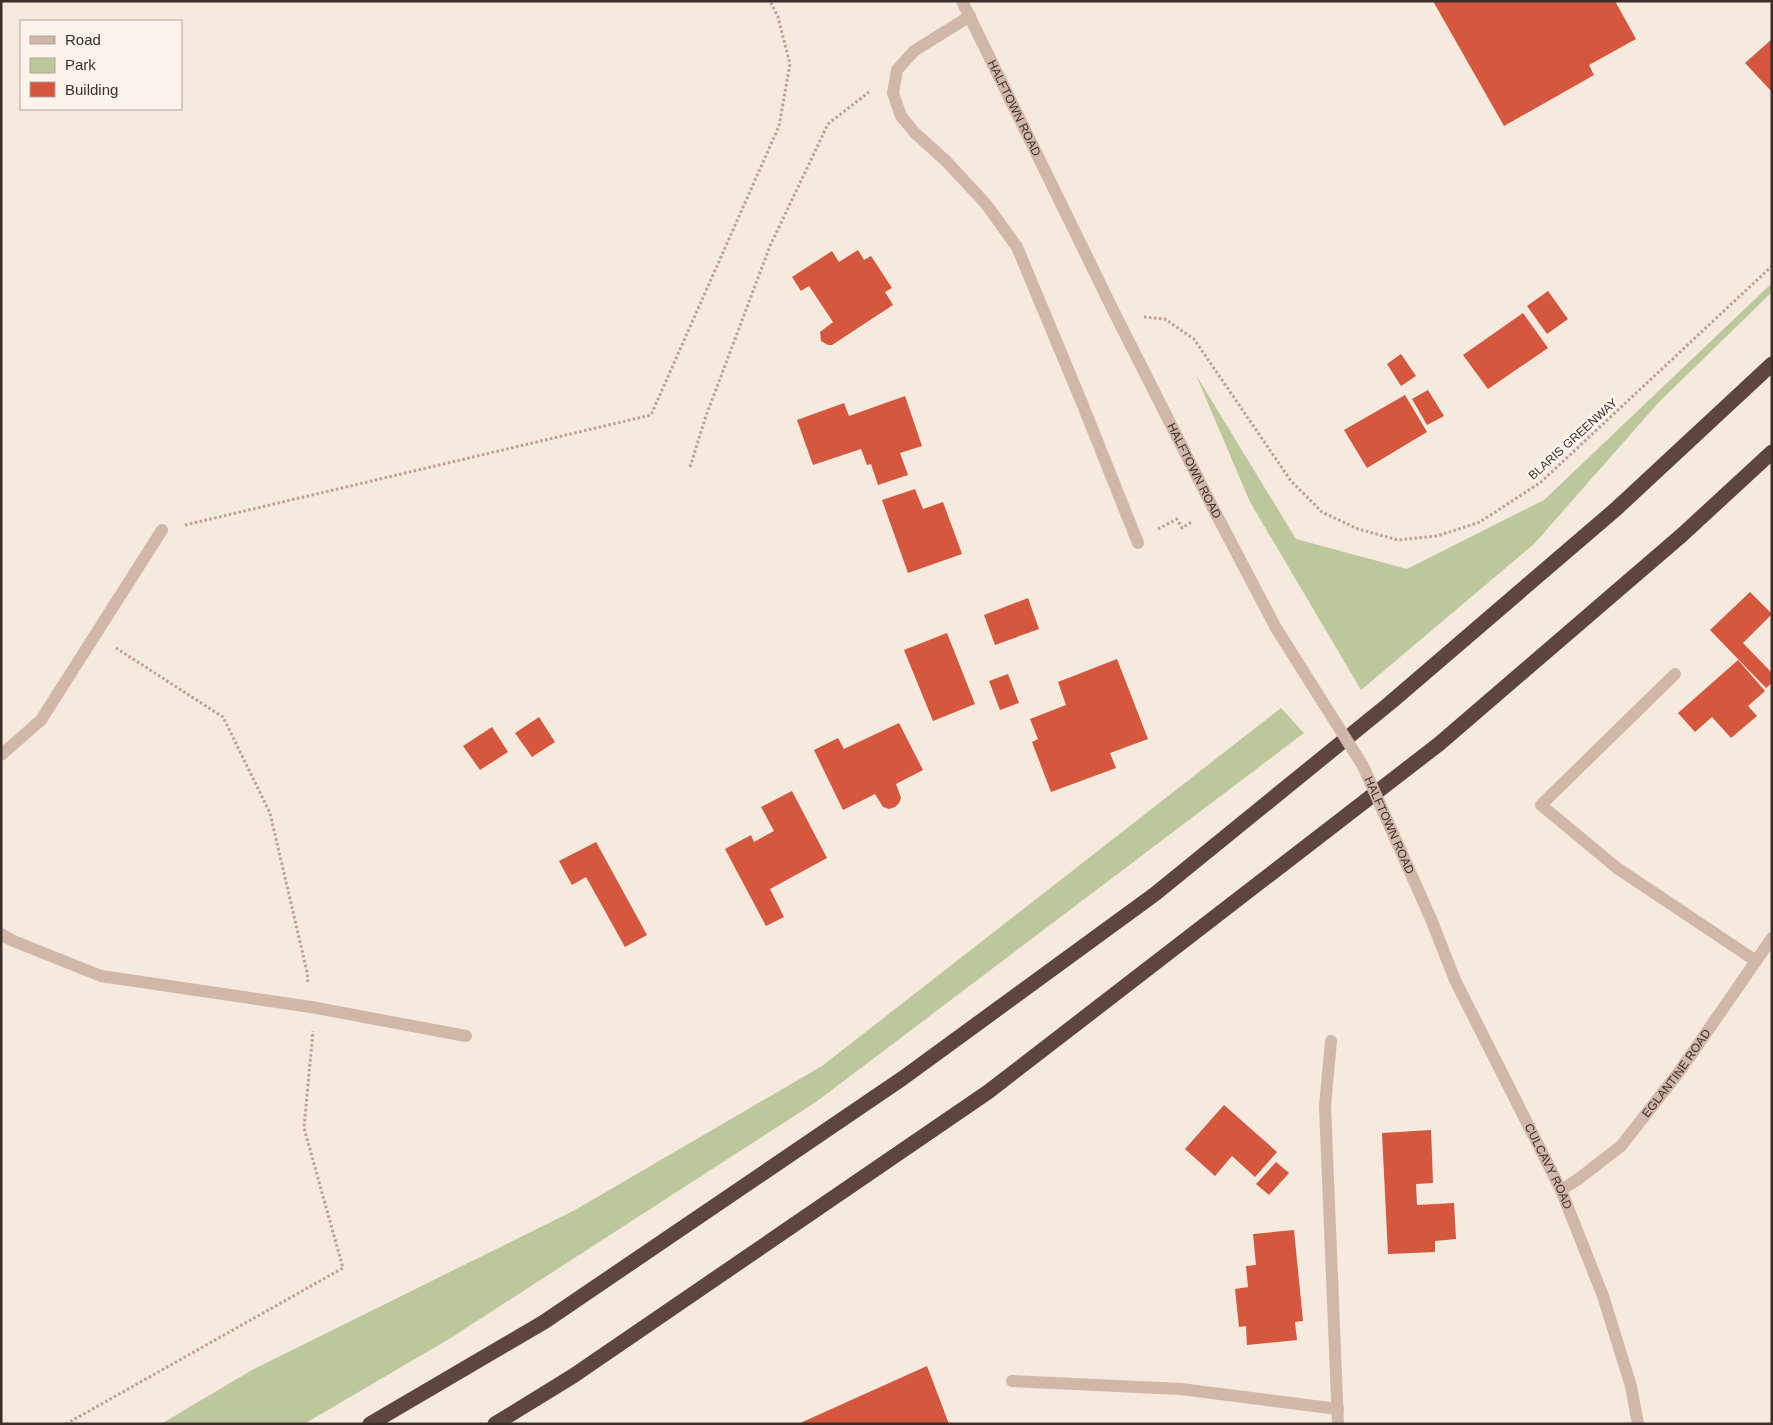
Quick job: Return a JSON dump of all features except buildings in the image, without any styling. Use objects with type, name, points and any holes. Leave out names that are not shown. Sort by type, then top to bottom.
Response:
[{"type":"highway","points":[[370,1424],[544,1322],[903,1078],[1155,894],[1390,704],[1601,522],[1772,364]]},
{"type":"highway","points":[[495,1424],[573,1376],[988,1092],[1439,744],[1682,534],[1772,452]]},
{"type":"street","name":"HALFTOWN ROAD","points":[[962,1],[1114,312],[1213,508],[1276,628],[1362,766],[1431,919]]},
{"type":"street","points":[[970,16],[914,52],[897,70],[893,93],[901,116],[915,133],[946,161],[986,204],[1017,247],[1138,543]]},
{"type":"street","points":[[1,755],[41,720],[162,530]]},
{"type":"street","points":[[1675,674],[1541,805],[1617,868],[1756,961]]},
{"type":"street","name":"CULCAVY ROAD","points":[[1431,919],[1455,980],[1561,1190],[1603,1296],[1631,1386],[1638,1424]]},
{"type":"street","points":[[1,934],[11,940],[101,976],[311,1006],[466,1036]]},
{"type":"street","name":"EGLANTINE ROAD","points":[[1561,1190],[1622,1146],[1679,1072],[1772,938]]},
{"type":"street","points":[[1331,1041],[1325,1106],[1338,1424]]},
{"type":"street","points":[[1012,1381],[1181,1389],[1338,1410]]},
{"type":"path","points":[[162,530],[651,416],[779,126],[790,64],[778,17],[770,1]]},
{"type":"path","points":[[690,467],[706,416],[770,246],[828,124],[897,70]]},
{"type":"path","name":"BLARIS GREENWAY","points":[[1114,312],[1165,319],[1194,340],[1291,480],[1322,512],[1358,529],[1398,540],[1437,536],[1480,522],[1541,482],[1772,266]]},
{"type":"path","points":[[1132,528],[1153,518],[1158,530],[1177,519],[1182,528],[1213,508]]},
{"type":"path","points":[[66,1424],[343,1268],[304,1128],[313,1036],[311,1006],[307,972],[270,813],[223,717],[95,634]]},
{"type":"green space","points":[[1772,283],[1772,292],[1659,402],[1534,544],[1361,690],[1250,502],[1196,375],[1296,539],[1407,569],[1544,500]]},
{"type":"green space","points":[[1281,708],[1304,733],[816,1102],[449,1339],[304,1424],[161,1424],[252,1370],[575,1210],[822,1066]]}]
